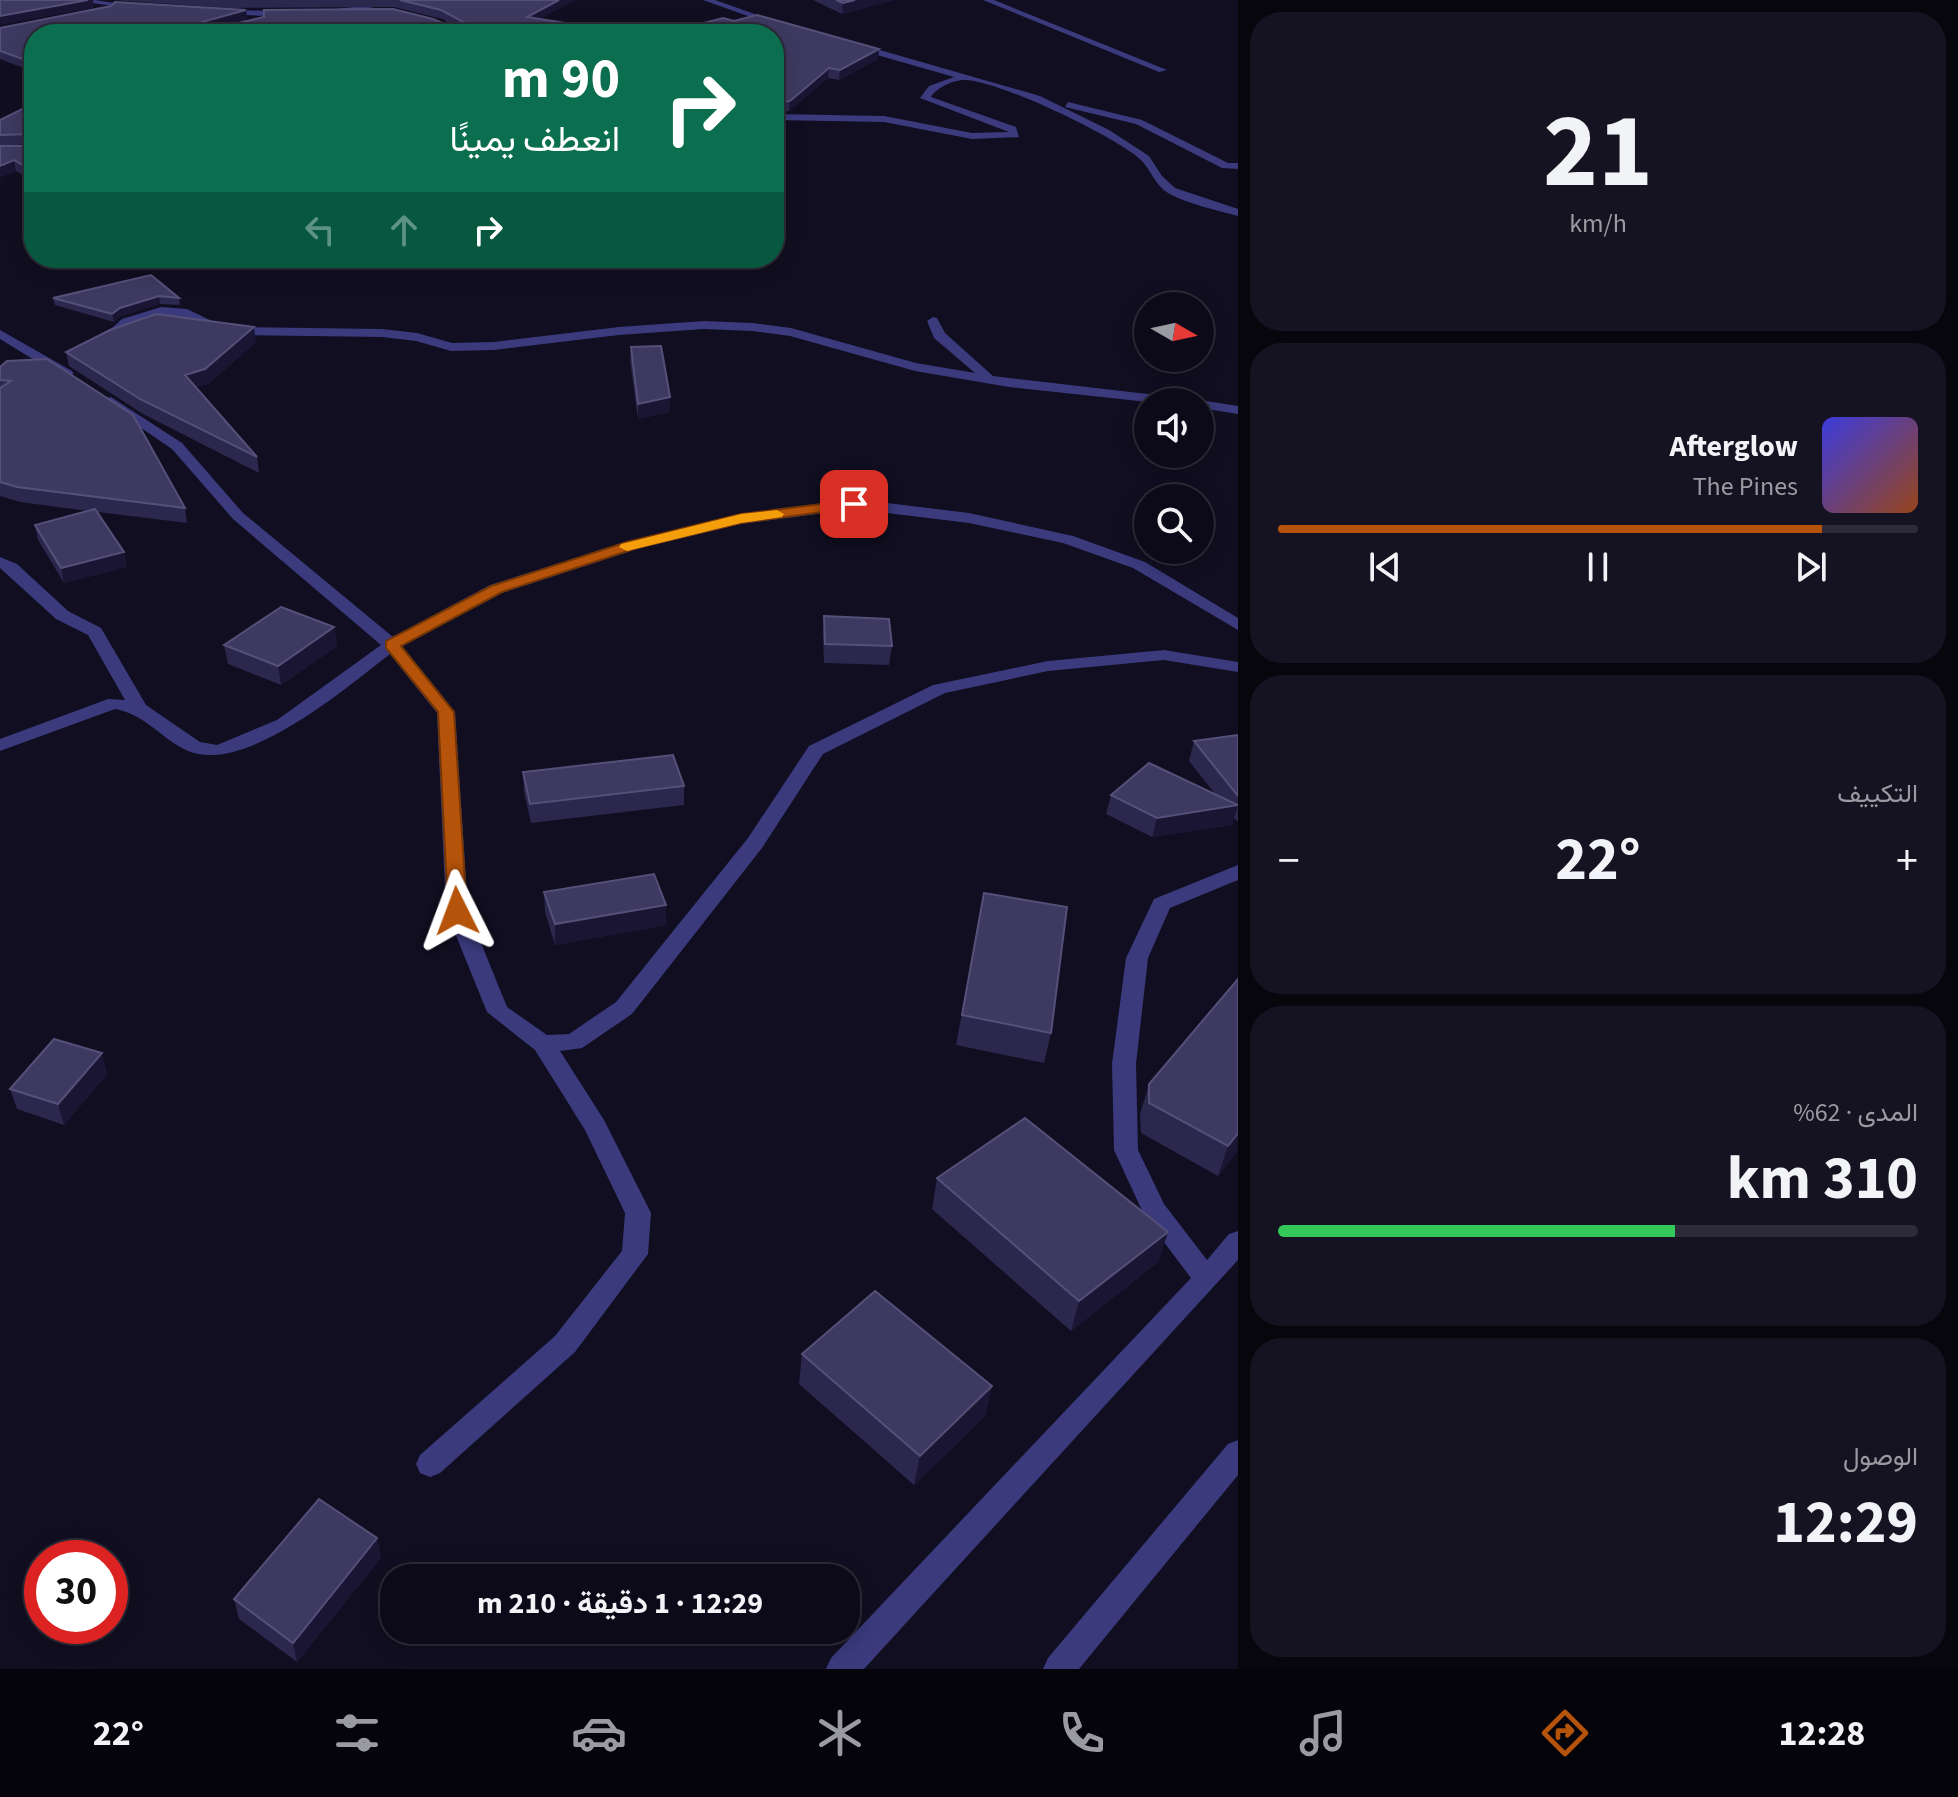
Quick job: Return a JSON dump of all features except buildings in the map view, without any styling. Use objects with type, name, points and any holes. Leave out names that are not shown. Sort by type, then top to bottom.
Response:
[{"type":"street","points":[[72,0],[153,8]]},
{"type":"street","points":[[385,11],[401,4],[387,0]]},
{"type":"street","points":[[707,0],[779,24]]},
{"type":"street","points":[[987,0],[1162,70]]},
{"type":"street","points":[[93,15],[127,6]]},
{"type":"street","points":[[307,12],[363,8],[408,14]]},
{"type":"street","points":[[210,11],[295,13]]},
{"type":"street","points":[[249,24],[284,14]]},
{"type":"street","points":[[846,43],[1037,98],[1139,122],[1226,166],[1238,166]]},
{"type":"street","points":[[784,117],[884,119],[972,136],[1015,135],[1012,129],[997,122],[925,98],[932,88],[963,77]]},
{"type":"street","points":[[1037,98],[1105,132],[1145,158],[1158,178],[1171,190],[1238,213]]},
{"type":"street","points":[[92,347],[126,322],[161,311],[187,313],[213,326],[243,331],[382,333],[417,337],[451,347],[494,346],[690,326],[752,327],[791,332],[915,367],[992,380],[1134,396]]},
{"type":"street","points":[[933,321],[939,335],[992,380]]},
{"type":"street","points":[[0,334],[60,363],[86,386],[177,446],[238,516],[392,645],[446,712],[457,911],[498,1012],[543,1044],[595,1126],[638,1213],[635,1254],[565,1344],[430,1464]]},
{"type":"street","points":[[30,366],[60,363]]},
{"type":"street","points":[[1214,406],[1238,410]]},
{"type":"street","points":[[0,745],[114,703],[139,708],[194,747],[219,751],[284,724],[392,645],[496,589],[632,545],[741,519],[854,504],[969,518],[1067,539],[1139,565],[1238,625]]},
{"type":"street","points":[[0,562],[11,567],[62,615],[95,632],[139,708]]},
{"type":"street","points":[[543,1044],[574,1042],[624,1008],[755,843],[816,750],[939,689],[1048,666],[1164,655],[1238,667]]},
{"type":"street","points":[[1207,1279],[1154,1210],[1126,1150],[1124,1064],[1137,958],[1161,904],[1238,872]]},
{"type":"street","points":[[842,1669],[1207,1279],[1238,1241]]},
{"type":"street","points":[[1059,1669],[1238,1453]]},
{"type":"slow traffic","points":[[627,547],[741,519],[777,514]]},
{"type":"route","points":[[457,911],[446,712],[392,645],[496,589],[632,545],[741,519],[854,504]]}]
